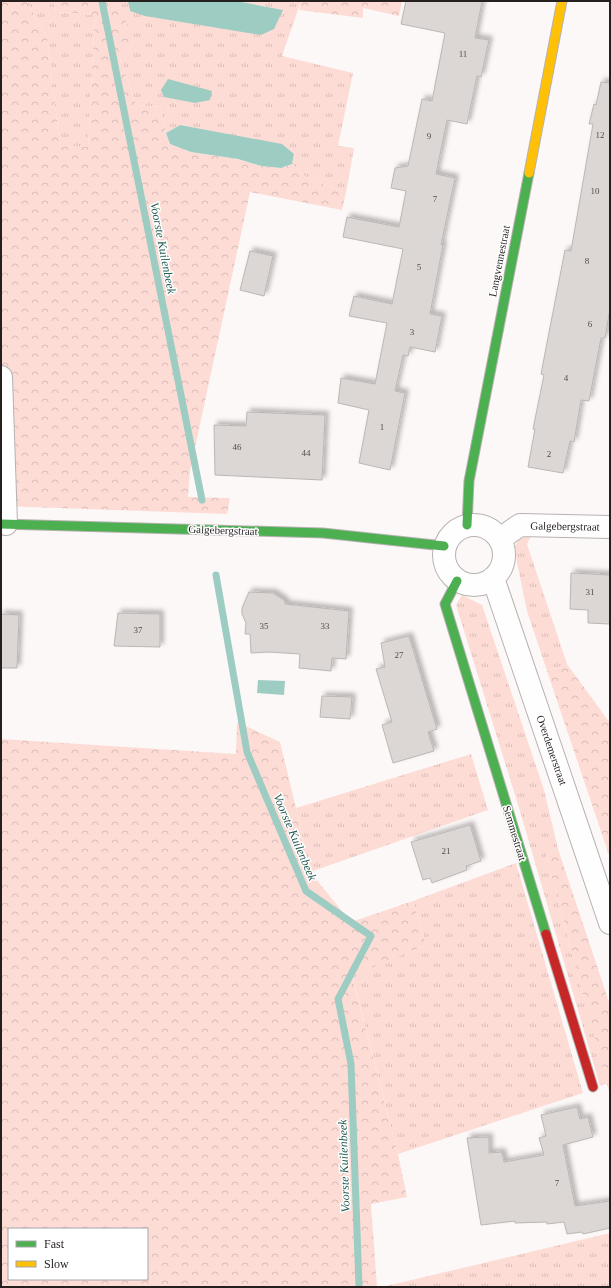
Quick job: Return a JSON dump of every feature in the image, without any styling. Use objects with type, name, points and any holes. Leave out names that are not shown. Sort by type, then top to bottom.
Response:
[{"type":"street","name":"Langvennestraat","points":[[467,525],[469,481],[562,1]]},
{"type":"street","points":[[1,377],[3,524]]},
{"type":"street","name":"Galgebergstraat","points":[[3,524],[323,533],[444,546]]},
{"type":"street","points":[[467,525],[479,525],[491,530],[500,539],[504,549],[504,560],[500,570],[485,584],[476,586],[466,585],[457,581],[448,572],[443,559],[444,546],[449,537],[457,530],[467,525]]},
{"type":"street","name":"Galgebergstraat","points":[[500,539],[520,525],[610,527]]},
{"type":"street","name":"Overdemerstraat","points":[[493,578],[610,923]]},
{"type":"street","name":"Semmestraat","points":[[457,581],[445,604],[593,1087]]},
{"type":"green space","points":[[1,1],[26,1],[47,37],[60,146],[88,147],[95,15],[56,12],[54,1],[118,1],[136,47],[119,55],[136,105],[160,107],[170,144],[191,152],[238,159],[261,166],[281,168],[292,164],[306,177],[346,193],[342,210],[250,192],[190,471],[188,497],[230,498],[227,514],[1,506]]},
{"type":"green space","points":[[26,1],[54,1],[56,12],[95,15],[88,147],[60,146],[47,37]]},
{"type":"green space","points":[[118,1],[128,1],[130,11],[283,10],[236,1],[301,1],[282,56],[353,73],[338,146],[354,148],[346,193],[306,177],[292,164],[294,154],[226,134],[180,125],[166,133],[160,107],[136,105],[119,55],[135,47]]},
{"type":"green space","points":[[301,1],[402,1],[399,16],[363,8],[363,18],[299,10]]},
{"type":"green space","points":[[531,536],[527,544],[567,664],[547,671],[527,611],[514,548],[517,542],[521,539]]},
{"type":"green space","points":[[462,595],[482,605],[544,790],[558,849],[546,855],[607,1083],[600,1086],[520,811],[456,605]]},
{"type":"green space","points":[[567,664],[610,723],[610,858],[547,671]]},
{"type":"green space","points":[[237,722],[280,742],[310,872],[351,922],[413,901],[426,945],[352,976],[398,1154],[407,1197],[371,1204],[377,1287],[1,1287],[1,739],[236,754]]},
{"type":"green space","points":[[471,754],[488,810],[310,872],[296,808]]},
{"type":"green space","points":[[558,849],[610,1005],[610,1095],[546,855]]},
{"type":"green space","points":[[516,863],[583,1093],[398,1154],[352,975],[426,945],[413,901]]},
{"type":"green space","points":[[610,1233],[610,1287],[382,1287]]},
{"type":"shaded area","points":[[128,1],[236,1],[283,10],[274,29],[261,35],[145,16],[130,11]]},
{"type":"shaded area","points":[[168,79],[212,91],[210,100],[195,103],[164,97],[161,90]]},
{"type":"shaded area","points":[[180,125],[282,144],[294,154],[292,164],[281,168],[261,166],[238,159],[191,152],[170,144],[166,133]]},
{"type":"shaded area","points":[[258,680],[285,681],[284,695],[257,693]]},
{"type":"building","points":[[406,1],[482,1],[475,38],[489,40],[481,77],[477,76],[467,124],[447,120],[436,174],[455,178],[441,245],[443,245],[430,314],[442,316],[435,352],[410,347],[408,356],[403,355],[395,391],[405,393],[390,470],[359,463],[369,410],[338,403],[341,378],[375,384],[387,323],[349,316],[354,296],[392,304],[403,249],[343,237],[347,217],[399,227],[406,191],[391,188],[395,168],[408,166],[422,99],[432,101],[445,33],[401,24]]},
{"type":"building","points":[[601,82],[610,83],[610,309],[605,338],[601,338],[589,401],[581,400],[574,442],[570,441],[563,473],[528,467],[535,429],[533,429],[544,375],[541,374],[565,250],[571,251],[593,124],[589,124],[594,104],[596,105]]},
{"type":"building","points":[[250,251],[273,256],[264,296],[240,290]]},
{"type":"building","points":[[247,412],[325,415],[322,480],[215,475],[214,425],[246,426]]},
{"type":"building","points":[[571,573],[610,575],[610,624],[588,623],[588,610],[570,609]]},
{"type":"building","points":[[249,592],[273,593],[285,601],[285,604],[349,611],[346,659],[332,658],[331,671],[299,668],[300,654],[269,652],[251,653],[250,634],[245,634],[246,623],[242,614],[242,608]]},
{"type":"building","points":[[118,613],[160,614],[160,647],[114,646]]},
{"type":"building","points":[[1,614],[19,615],[17,668],[1,668]]},
{"type":"building","points":[[409,636],[437,729],[428,732],[434,751],[393,763],[382,725],[392,722],[376,669],[385,667],[381,643]]},
{"type":"building","points":[[322,696],[352,697],[350,719],[320,717]]},
{"type":"building","points":[[470,825],[481,861],[466,866],[467,870],[432,883],[430,878],[423,880],[411,842]]},
{"type":"building","points":[[577,1107],[580,1119],[588,1117],[593,1137],[563,1145],[575,1206],[610,1201],[610,1228],[583,1234],[582,1232],[567,1234],[564,1222],[547,1224],[547,1222],[515,1223],[515,1221],[481,1225],[467,1138],[489,1137],[489,1153],[502,1152],[504,1162],[544,1155],[539,1138],[546,1136],[541,1115]]},
{"type":"waterway","name":"Voorste Kuilenbeek","points":[[102,1],[202,500]]},
{"type":"waterway","name":"Voorste Kuilenbeek","points":[[216,575],[247,752],[306,891],[371,936],[338,999],[351,1064],[359,1287]]},
{"type":"traffic: fast","points":[[467,525],[469,481],[529,173]]},
{"type":"traffic: fast","points":[[1,524],[323,533],[444,546]]},
{"type":"traffic: fast","points":[[457,581],[445,604],[546,934]]},
{"type":"traffic: slow","points":[[529,173],[562,1]]},
{"type":"traffic: jam","points":[[546,934],[593,1087]]}]
